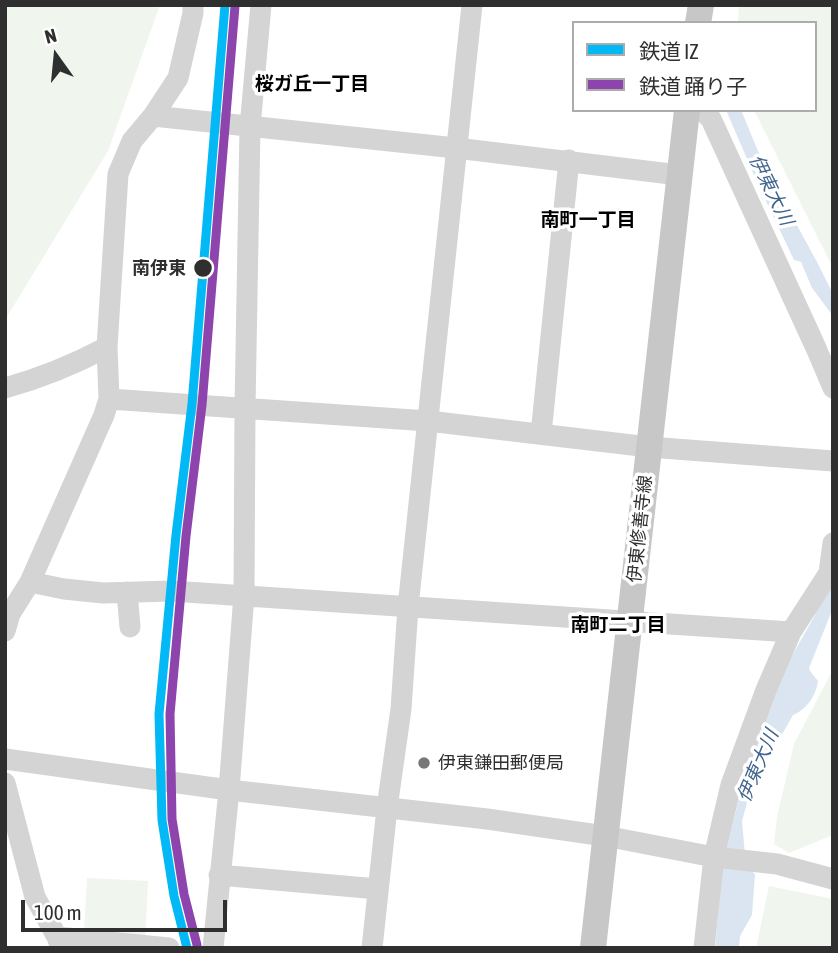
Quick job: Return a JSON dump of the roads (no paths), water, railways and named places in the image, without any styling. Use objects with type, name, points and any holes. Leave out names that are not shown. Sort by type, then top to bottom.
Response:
[{"type":"main road","name":"伊東修善寺線","points":[[593,948],[687,112]]},
{"type":"street","points":[[7,619],[30,582],[90,451],[109,399],[107,346],[118,174],[131,141],[153,116],[178,78],[193,5]]},
{"type":"street","points":[[213,948],[229,790],[244,595],[250,127],[261,5]]},
{"type":"street","points":[[372,948],[401,709],[408,607],[472,5]]},
{"type":"street","points":[[704,112],[710,119],[833,386]]},
{"type":"street","points":[[153,116],[569,160],[679,175]]},
{"type":"street","points":[[541,435],[569,160]]},
{"type":"street","points":[[5,388],[78,363],[107,346]]},
{"type":"street","points":[[109,399],[428,421],[649,447],[833,461]]},
{"type":"street","points":[[704,948],[714,857],[731,785],[791,632],[829,573],[833,543]]},
{"type":"street","points":[[30,582],[103,593],[171,590],[791,632]]},
{"type":"street","points":[[127,592],[130,627]]},
{"type":"street","points":[[5,759],[229,790],[487,819],[605,836],[714,857],[777,864],[833,879]]},
{"type":"street","points":[[5,783],[35,897],[59,942],[170,948]]},
{"type":"street","points":[[219,875],[378,889]]},
{"type":"water","name":"伊東大川","points":[[727,112],[742,112],[763,163],[833,294],[833,316],[812,288],[801,262],[794,260]]},
{"type":"water","name":"伊東大川","points":[[833,579],[833,608],[809,668],[818,681],[815,692],[810,702],[793,715],[773,745],[754,781],[742,821],[746,866],[755,874],[752,915],[740,936],[739,948],[715,948],[723,864],[744,776],[771,701]]},
{"type":"rail line","name":"IZ","points":[[187,948],[174,896],[162,820],[159,714],[192,404],[225,5]]},
{"type":"rail line","name":"踊り子","points":[[197,945],[184,894],[172,819],[170,714],[186,536],[202,405],[235,6]]},
{"type":"place","name":"南伊東","points":[[203,268]]},
{"type":"place","name":"伊東鎌田郵便局","points":[[424,763]]},
{"type":"district","name":"桜ガ丘一丁目","points":[[312,84]]},
{"type":"district","name":"南町一丁目","points":[[588,220]]},
{"type":"district","name":"南町二丁目","points":[[618,625]]}]
